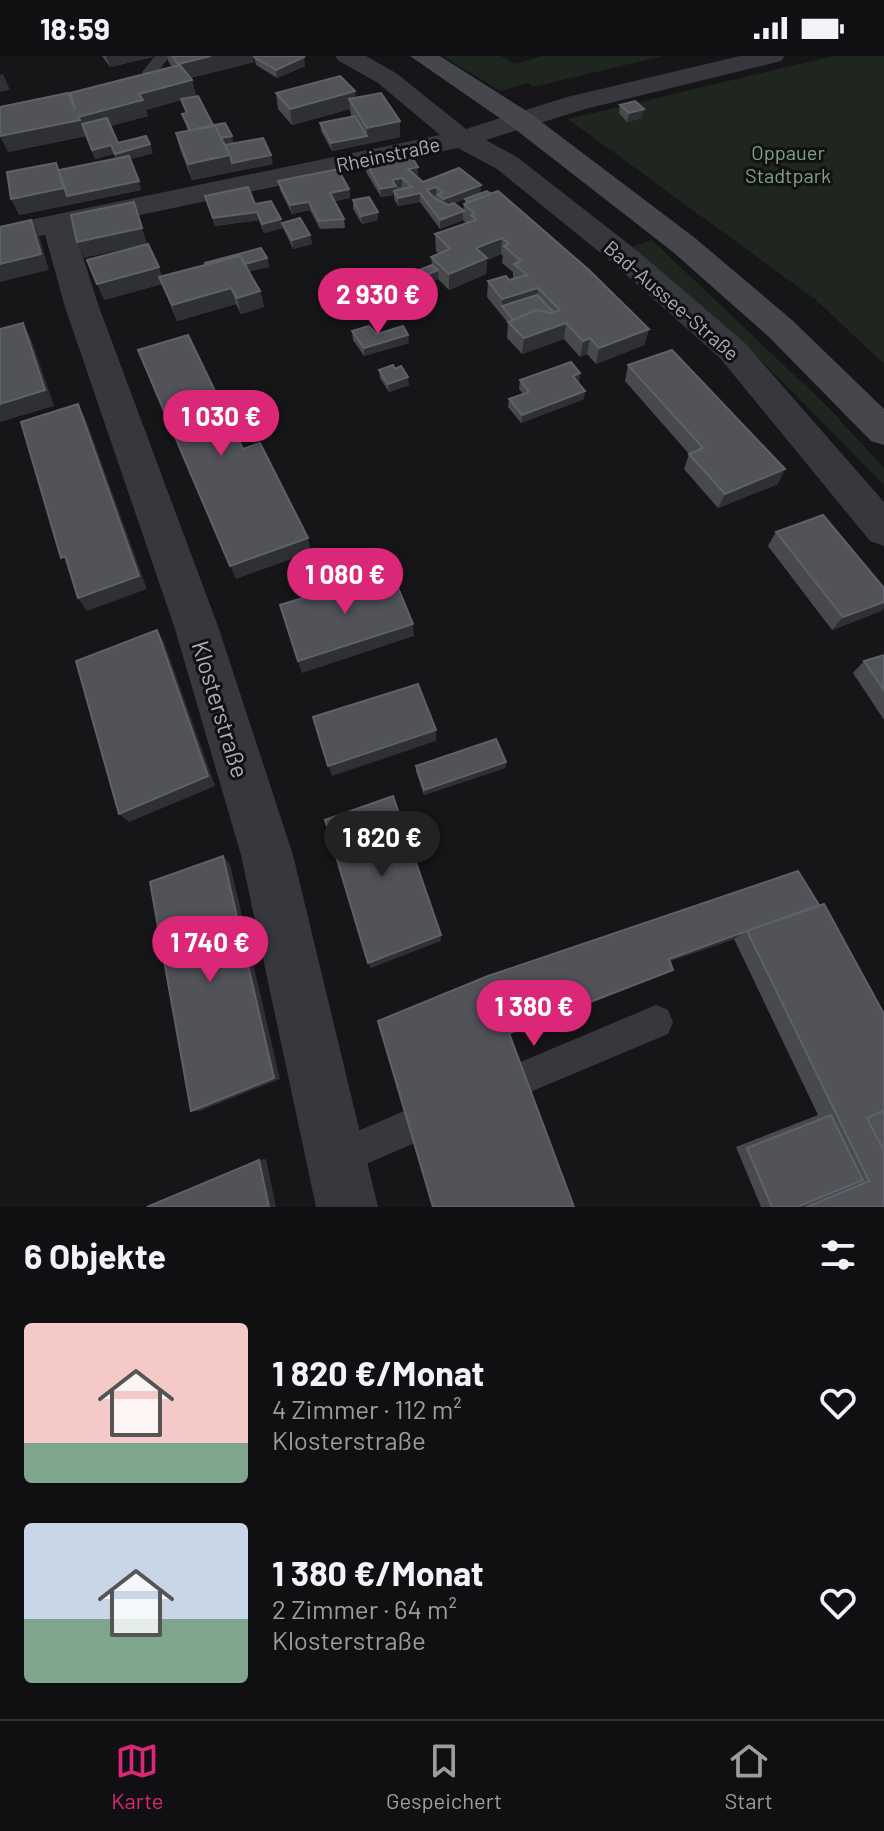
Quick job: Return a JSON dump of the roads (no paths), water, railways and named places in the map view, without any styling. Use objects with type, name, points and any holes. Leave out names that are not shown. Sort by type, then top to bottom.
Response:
[{"type":"street","name":"Bad-Aussee-Straße","points":[[348,56],[387,78],[462,139],[519,172],[624,256],[732,350],[884,530]]},
{"type":"street","points":[[423,56],[521,120],[684,245],[780,328],[884,431]]},
{"type":"street","name":"Rheinstraße","points":[[0,235],[462,139],[576,103],[772,56]]},
{"type":"street","name":"Klosterstraße","points":[[57,222],[82,307],[197,629],[267,855],[347,1207]]},
{"type":"lane","points":[[150,72],[163,56]]},
{"type":"lane","points":[[523,1078],[656,1022]]},
{"type":"lane","points":[[336,1159],[411,1126]]},
{"type":"park label","name":"Oppauer Stadtpark","points":[[788,164]]}]
